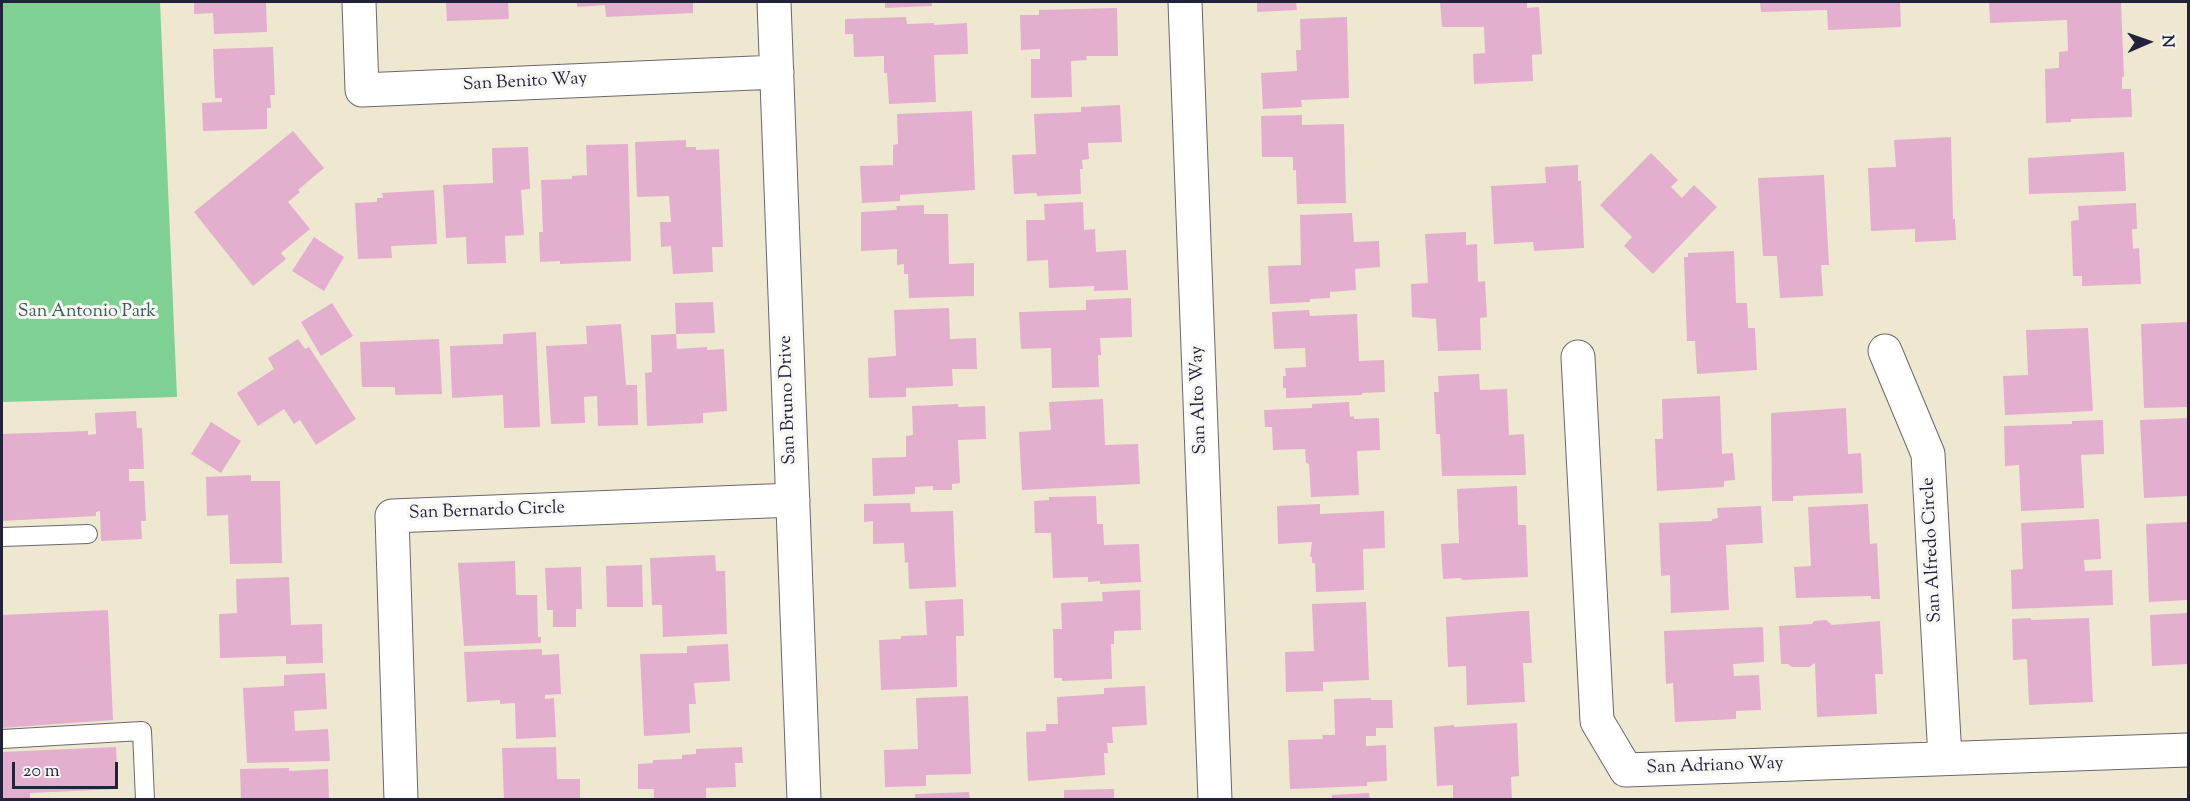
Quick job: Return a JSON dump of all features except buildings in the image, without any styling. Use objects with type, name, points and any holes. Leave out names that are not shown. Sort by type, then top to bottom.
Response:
[{"type":"street","name":"San Benito Way","points":[[358,2],[362,90],[777,72]]},
{"type":"street","name":"San Bruno Drive","points":[[774,2],[804,800]]},
{"type":"street","name":"San Alto Way","points":[[1185,2],[1215,800]]},
{"type":"street","name":"San Alfredo Circle","points":[[1885,351],[1928,454],[1945,759]]},
{"type":"street","name":"San Adriano Way","points":[[1578,357],[1597,721],[1626,770],[2188,750]]},
{"type":"street","name":"San Bernardo Circle","points":[[400,800],[392,516],[793,500]]},
{"type":"lane","points":[[2,537],[88,534]]},
{"type":"lane","points":[[2,739],[142,731],[145,800]]},
{"type":"green space","name":"San Antonio Park","points":[[2,2],[160,2],[177,397],[2,402]]}]
